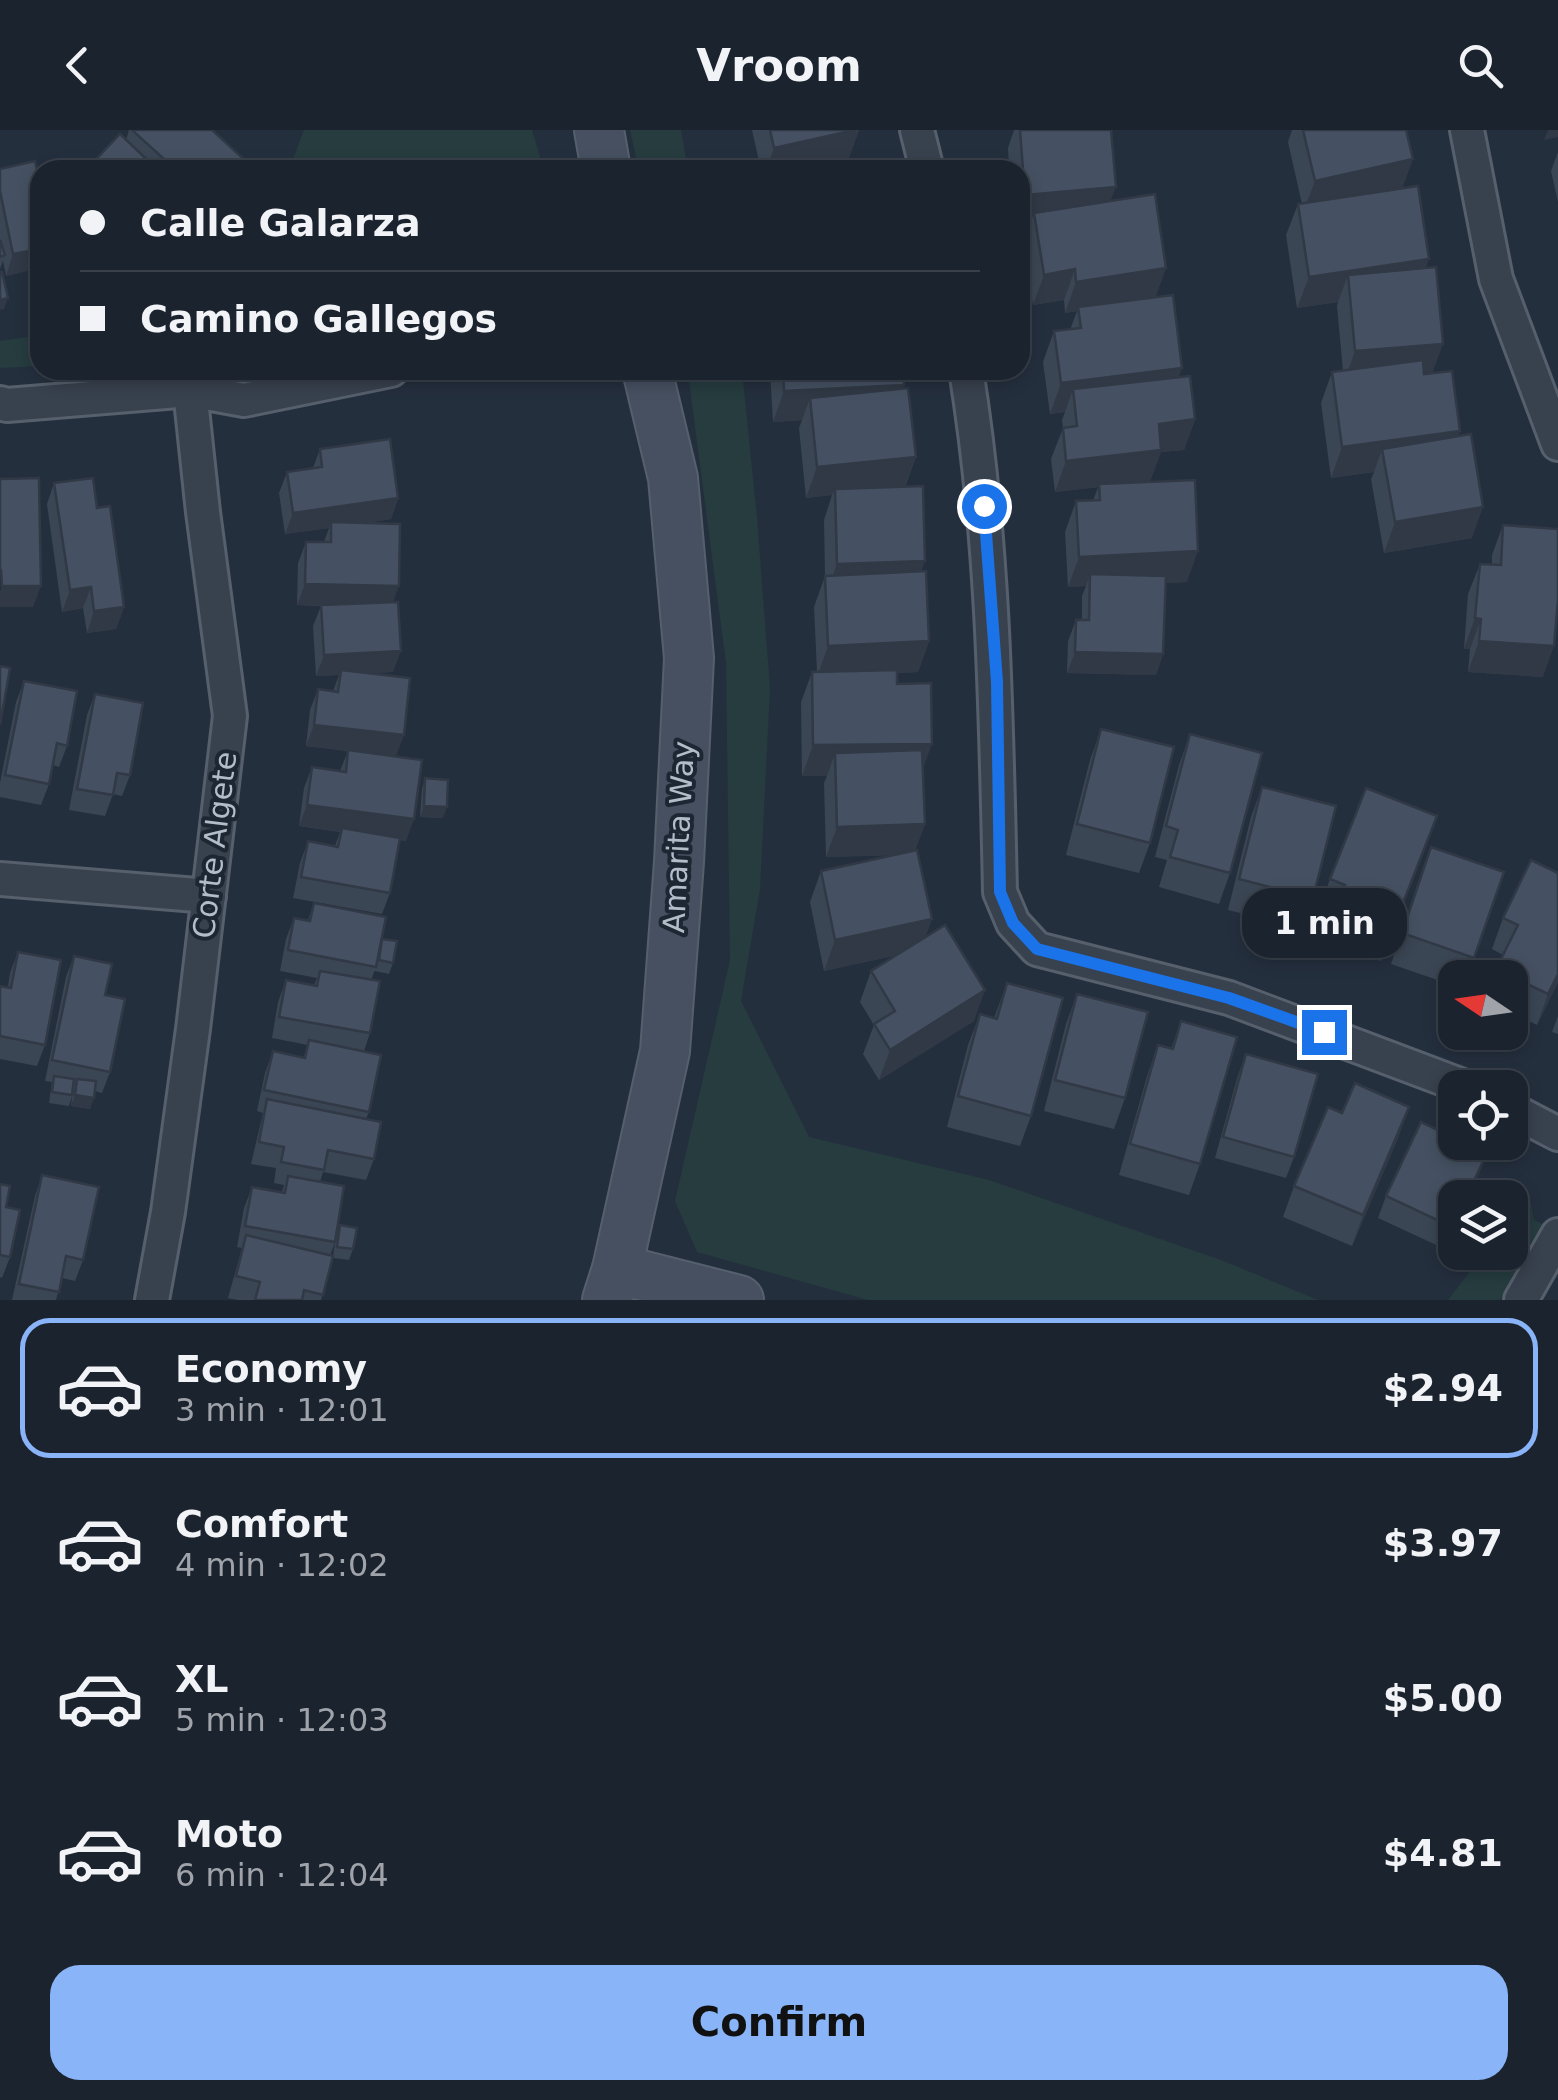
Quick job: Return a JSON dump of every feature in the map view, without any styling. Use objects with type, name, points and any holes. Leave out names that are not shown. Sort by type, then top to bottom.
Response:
[{"type":"street","points":[[598,130],[604,160]]},
{"type":"street","points":[[917,130],[924,160]]},
{"type":"street","points":[[1467,130],[1496,278],[1558,444]]},
{"type":"street","points":[[190,390],[206,380]]},
{"type":"street","points":[[0,403],[190,390],[244,400],[342,380]]},
{"type":"street","name":"Amarita Way","points":[[612,1285],[665,1051],[689,658],[673,478],[649,380]]},
{"type":"street","points":[[967,380],[989,542],[997,682],[1000,892],[1013,923],[1037,949],[1229,998],[1438,1077]]},
{"type":"street","name":"Corte Algete","points":[[152,1300],[168,1212],[230,716],[190,390]]},
{"type":"street","points":[[0,879],[209,896]]},
{"type":"street","points":[[1528,1118],[1558,1134]]},
{"type":"street","points":[[1521,1300],[1558,1235]]},
{"type":"street","points":[[612,1285],[739,1300]]},
{"type":"green space","points":[[304,130],[532,130],[541,160],[293,160]]},
{"type":"green space","points":[[630,130],[681,130],[686,160],[637,160]]},
{"type":"green space","points":[[30,336],[30,366],[0,368],[0,341]]},
{"type":"green space","points":[[743,380],[770,688],[760,889],[741,1001],[809,1137],[989,1180],[1221,1260],[1318,1300],[868,1300],[697,1252],[675,1201],[730,960],[726,663],[689,381]]},
{"type":"green space","points":[[1528,1194],[1534,1220],[1550,1228],[1528,1260]]},
{"type":"green space","points":[[1471,1270],[1521,1270],[1500,1300],[1448,1300]]},
{"type":"building","points":[[132,130],[212,130],[245,160],[165,160]]},
{"type":"building","points":[[770,130],[855,130],[774,148]]},
{"type":"building","points":[[1020,130],[1111,130],[1116,187],[1030,195],[1030,160],[1022,160]]},
{"type":"building","points":[[1303,130],[1406,130],[1413,159],[1315,181]]},
{"type":"building","points":[[120,134],[147,160],[95,160]]},
{"type":"building","points":[[30,162],[30,251],[13,254],[0,191],[0,169]]},
{"type":"building","points":[[1418,186],[1429,259],[1309,277],[1298,204]]},
{"type":"building","points":[[1155,194],[1166,268],[1076,282],[1075,269],[1044,275],[1034,213]]},
{"type":"building","points":[[1436,267],[1443,344],[1355,351],[1348,275]]},
{"type":"building","points":[[0,272],[8,298],[0,300]]},
{"type":"building","points":[[1173,295],[1182,368],[1061,383],[1054,331],[1081,328],[1078,307]]},
{"type":"building","points":[[1423,360],[1424,374],[1452,371],[1460,431],[1342,447],[1332,372]]},
{"type":"building","points":[[1190,376],[1195,419],[1159,424],[1161,450],[1066,461],[1063,428],[1077,426],[1073,389]]},
{"type":"building","points":[[783,380],[904,380],[904,385],[784,391]]},
{"type":"building","points":[[908,388],[916,457],[817,467],[810,398]]},
{"type":"building","points":[[1471,434],[1483,507],[1395,522],[1382,449]]},
{"type":"building","points":[[390,439],[398,498],[293,513],[287,472],[322,467],[320,449]]},
{"type":"building","points":[[39,478],[41,586],[2,586],[0,479]]},
{"type":"building","points":[[93,478],[97,508],[110,506],[124,607],[94,611],[91,587],[70,590],[54,483]]},
{"type":"building","points":[[1195,480],[1198,551],[1079,557],[1076,501],[1100,500],[1099,484]]},
{"type":"building","points":[[923,486],[925,561],[837,564],[835,489]]},
{"type":"building","points":[[331,522],[400,524],[399,586],[305,584],[306,542],[331,542]]},
{"type":"building","points":[[1503,525],[1558,529],[1554,646],[1479,641],[1481,619],[1475,618],[1480,564],[1501,565]]},
{"type":"building","points":[[926,571],[929,641],[828,646],[825,576]]},
{"type":"building","points":[[1090,574],[1166,576],[1163,654],[1075,652],[1076,620],[1089,620]]},
{"type":"building","points":[[398,602],[401,651],[324,655],[321,605]]},
{"type":"building","points":[[0,666],[10,668],[0,725]]},
{"type":"building","points":[[341,670],[410,678],[404,735],[314,725],[318,689],[338,692]]},
{"type":"building","points":[[897,670],[897,684],[931,683],[932,744],[813,745],[812,672]]},
{"type":"building","points":[[24,681],[77,691],[67,746],[57,743],[49,784],[5,775]]},
{"type":"building","points":[[95,694],[143,703],[130,775],[117,773],[113,795],[77,789]]},
{"type":"building","points":[[1101,729],[1174,747],[1150,843],[1077,824]]},
{"type":"building","points":[[1190,734],[1262,753],[1230,873],[1170,857],[1178,830],[1166,826]]},
{"type":"building","points":[[348,750],[422,760],[414,819],[307,805],[312,767],[346,772]]},
{"type":"building","points":[[922,750],[925,824],[837,827],[835,753]]},
{"type":"building","points":[[425,778],[448,780],[447,807],[424,806]]},
{"type":"building","points":[[1262,787],[1336,806],[1313,898],[1239,879]]},
{"type":"building","points":[[1366,788],[1437,816],[1392,931],[1335,908],[1345,885],[1330,879]]},
{"type":"building","points":[[342,828],[400,838],[390,893],[301,877],[308,841],[338,847]]},
{"type":"building","points":[[1431,847],[1504,872],[1474,958],[1402,933]]},
{"type":"building","points":[[917,850],[932,919],[835,940],[821,871]]},
{"type":"building","points":[[1531,860],[1558,873],[1558,974],[1548,994],[1528,984],[1528,960],[1500,960],[1518,925],[1503,918]]},
{"type":"building","points":[[314,903],[386,917],[376,967],[288,950],[294,918],[310,921]]},
{"type":"building","points":[[945,925],[985,990],[890,1050],[874,1024],[895,1011],[871,971]]},
{"type":"building","points":[[382,939],[397,941],[393,963],[379,960]]},
{"type":"building","points":[[18,952],[61,960],[45,1045],[0,1036],[0,986],[11,988]]},
{"type":"building","points":[[74,956],[112,964],[105,995],[125,999],[110,1072],[52,1060]]},
{"type":"building","points":[[320,971],[380,981],[370,1033],[279,1017],[286,980],[317,986]]},
{"type":"building","points":[[1007,983],[1063,998],[1031,1116],[958,1096],[980,1014],[997,1019]]},
{"type":"building","points":[[1077,994],[1148,1012],[1125,1098],[1055,1080]]},
{"type":"building","points":[[1181,1021],[1237,1037],[1200,1164],[1130,1144],[1158,1045],[1173,1049]]},
{"type":"building","points":[[309,1040],[381,1055],[369,1112],[264,1090],[273,1051],[305,1058]]},
{"type":"building","points":[[1246,1054],[1318,1074],[1294,1157],[1223,1137]]},
{"type":"building","points":[[54,1076],[74,1079],[72,1095],[52,1092]]},
{"type":"building","points":[[77,1079],[96,1081],[94,1098],[75,1095]]},
{"type":"building","points":[[1355,1083],[1409,1107],[1363,1215],[1294,1186],[1328,1107],[1342,1113]]},
{"type":"building","points":[[267,1099],[381,1122],[374,1159],[328,1150],[324,1170],[281,1162],[284,1147],[259,1142]]},
{"type":"building","points":[[1421,1122],[1438,1130],[1438,1160],[1484,1160],[1474,1180],[1438,1180],[1438,1220],[1386,1196]]},
{"type":"building","points":[[42,1175],[99,1187],[83,1260],[66,1256],[59,1292],[19,1284]]},
{"type":"building","points":[[288,1176],[344,1186],[335,1242],[245,1226],[252,1187],[285,1193]]},
{"type":"building","points":[[0,1184],[10,1186],[6,1207],[20,1210],[10,1257],[0,1255]]},
{"type":"building","points":[[340,1225],[357,1228],[353,1249],[337,1247]]},
{"type":"building","points":[[246,1235],[333,1256],[323,1295],[304,1290],[302,1300],[255,1300],[260,1282],[236,1276]]},
{"type":"route","points":[[984,506],[997,682],[1000,892],[1013,923],[1037,949],[1229,998],[1324,1032]]}]
